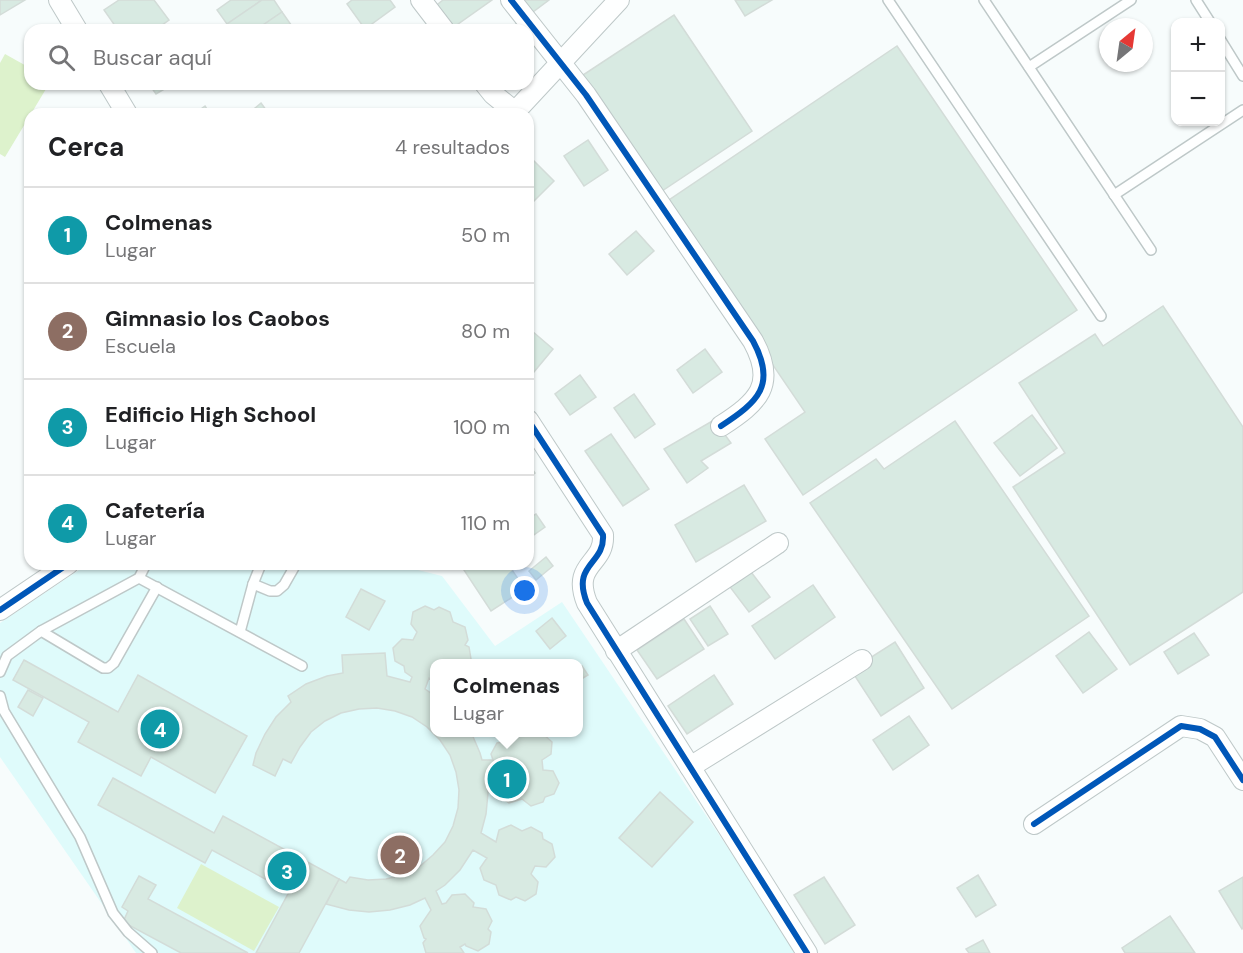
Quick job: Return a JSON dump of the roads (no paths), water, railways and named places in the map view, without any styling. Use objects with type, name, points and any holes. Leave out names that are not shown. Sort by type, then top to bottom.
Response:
[{"type":"street","points":[[59,0],[73,24]]},
{"type":"street","points":[[421,0],[439,24]]},
{"type":"street","points":[[511,0],[530,24]]},
{"type":"street","points":[[519,108],[619,0]]},
{"type":"street","points":[[534,30],[586,95],[761,356],[764,382],[759,394],[750,405],[722,426]]},
{"type":"street","points":[[113,90],[123,108]]},
{"type":"street","points":[[490,90],[508,108]]},
{"type":"street","points":[[534,429],[603,536],[599,553],[587,568],[582,580],[586,603],[807,953]]},
{"type":"street","points":[[616,651],[778,543]]},
{"type":"street","points":[[0,610],[59,570]]},
{"type":"street","points":[[690,767],[862,660]]},
{"type":"street","points":[[1034,824],[1181,726],[1200,729],[1215,737],[1243,780]]},
{"type":"lane","points":[[888,0],[1101,316]]},
{"type":"lane","points":[[984,0],[1151,250]]},
{"type":"lane","points":[[1029,67],[1131,0]]},
{"type":"lane","points":[[1196,0],[1207,18]]},
{"type":"lane","points":[[1225,46],[1243,76]]},
{"type":"lane","points":[[1114,195],[1243,110]]},
{"type":"lane","points":[[0,672],[7,656],[41,631],[139,578],[143,570]]},
{"type":"lane","points":[[240,632],[259,570]]},
{"type":"lane","points":[[253,584],[270,591],[277,591],[284,585],[293,570]]},
{"type":"lane","points":[[139,578],[302,666]]},
{"type":"lane","points":[[41,631],[103,668],[108,668],[114,663],[157,588]]},
{"type":"lane","points":[[0,696],[4,711],[80,837],[113,913],[128,932],[152,953]]},
{"type":"place","name":"Cafetería","points":[[160,729]]},
{"type":"place","name":"Colmenas","points":[[507,779]]},
{"type":"place","name":"Gimnasio los Caobos","points":[[400,855]]},
{"type":"place","name":"Edificio High School","points":[[287,871]]}]
